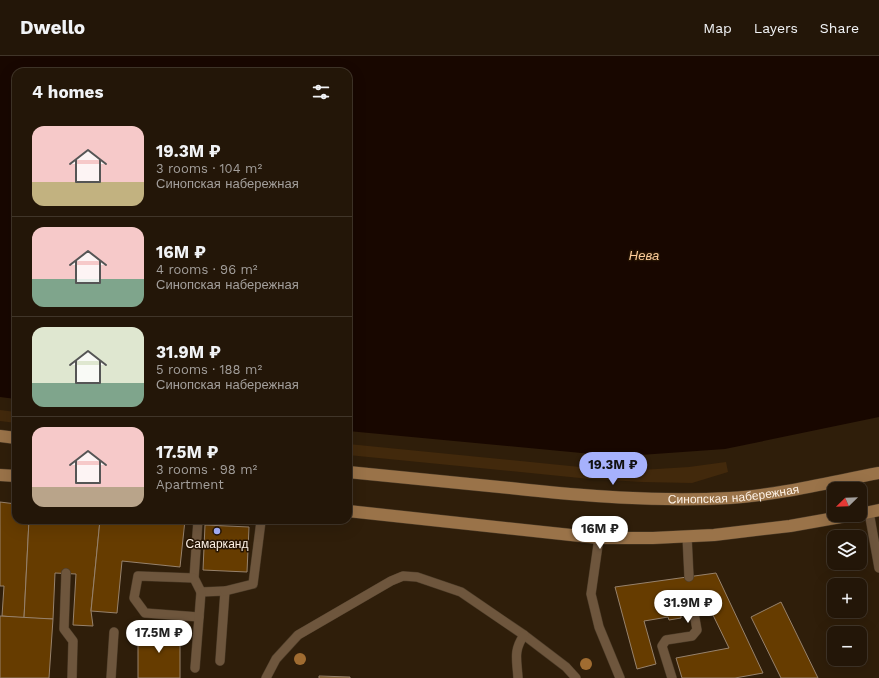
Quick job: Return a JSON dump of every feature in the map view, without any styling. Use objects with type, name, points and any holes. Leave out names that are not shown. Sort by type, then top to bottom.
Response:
[{"type":"main road","points":[[0,436],[12,438]]},
{"type":"main road","name":"Синопская набережная","points":[[352,472],[588,496],[643,499],[732,498],[791,490],[879,473]]},
{"type":"main road","points":[[0,475],[12,476]]},
{"type":"main road","points":[[352,511],[599,538],[653,538],[714,535],[790,526],[827,519]]},
{"type":"lane","points":[[869,512],[879,568]]},
{"type":"lane","points":[[195,668],[201,592],[194,578],[198,524]]},
{"type":"lane","points":[[201,592],[225,591],[253,584],[261,524]]},
{"type":"lane","points":[[687,536],[689,577]]},
{"type":"lane","points":[[599,538],[591,594],[599,627],[620,678]]},
{"type":"lane","points":[[66,574],[64,629],[73,641],[72,678]]},
{"type":"lane","points":[[194,578],[138,576],[134,598],[145,613],[199,617]]},
{"type":"lane","points":[[266,678],[276,659],[298,635],[391,581],[403,576],[417,577],[461,592],[566,667],[576,678]]},
{"type":"lane","points":[[220,661],[225,591]]},
{"type":"lane","points":[[672,678],[662,646],[666,640],[692,636],[697,630],[694,613]]},
{"type":"lane","points":[[111,678],[114,632]]},
{"type":"lane","points":[[518,678],[516,655],[518,644],[524,636]]},
{"type":"shaded area","points":[[0,410],[12,412],[12,422],[0,421]]},
{"type":"shaded area","points":[[352,444],[590,468],[641,470],[689,467],[726,462],[728,472],[692,483],[590,479],[352,455]]},
{"type":"water","name":"Нева","points":[[0,56],[879,56],[879,417],[725,449],[640,455],[592,454],[352,431],[352,68],[12,68],[12,398],[0,397]]},
{"type":"building","points":[[0,502],[12,504],[12,524],[29,524],[24,618],[2,616],[4,586],[0,586]]},
{"type":"building","points":[[29,524],[100,524],[91,611],[93,626],[73,625],[76,574],[55,573],[53,619],[24,618]]},
{"type":"building","points":[[100,524],[185,524],[180,567],[122,561],[117,613],[91,611]]},
{"type":"building","points":[[205,525],[249,527],[247,572],[203,570]]},
{"type":"building","points":[[716,573],[763,673],[735,678],[682,678],[676,658],[729,648],[713,615],[707,611],[681,615],[681,618],[669,620],[668,617],[644,621],[656,664],[637,669],[615,587]]},
{"type":"building","points":[[781,602],[818,678],[781,678],[751,617]]},
{"type":"building","points":[[0,616],[53,619],[49,678],[0,678]]},
{"type":"building","points":[[138,629],[180,629],[180,678],[138,678]]},
{"type":"building","points":[[319,676],[350,677],[350,678],[319,678]]},
{"type":"place","name":"Самарканд","points":[[217,531]]}]
